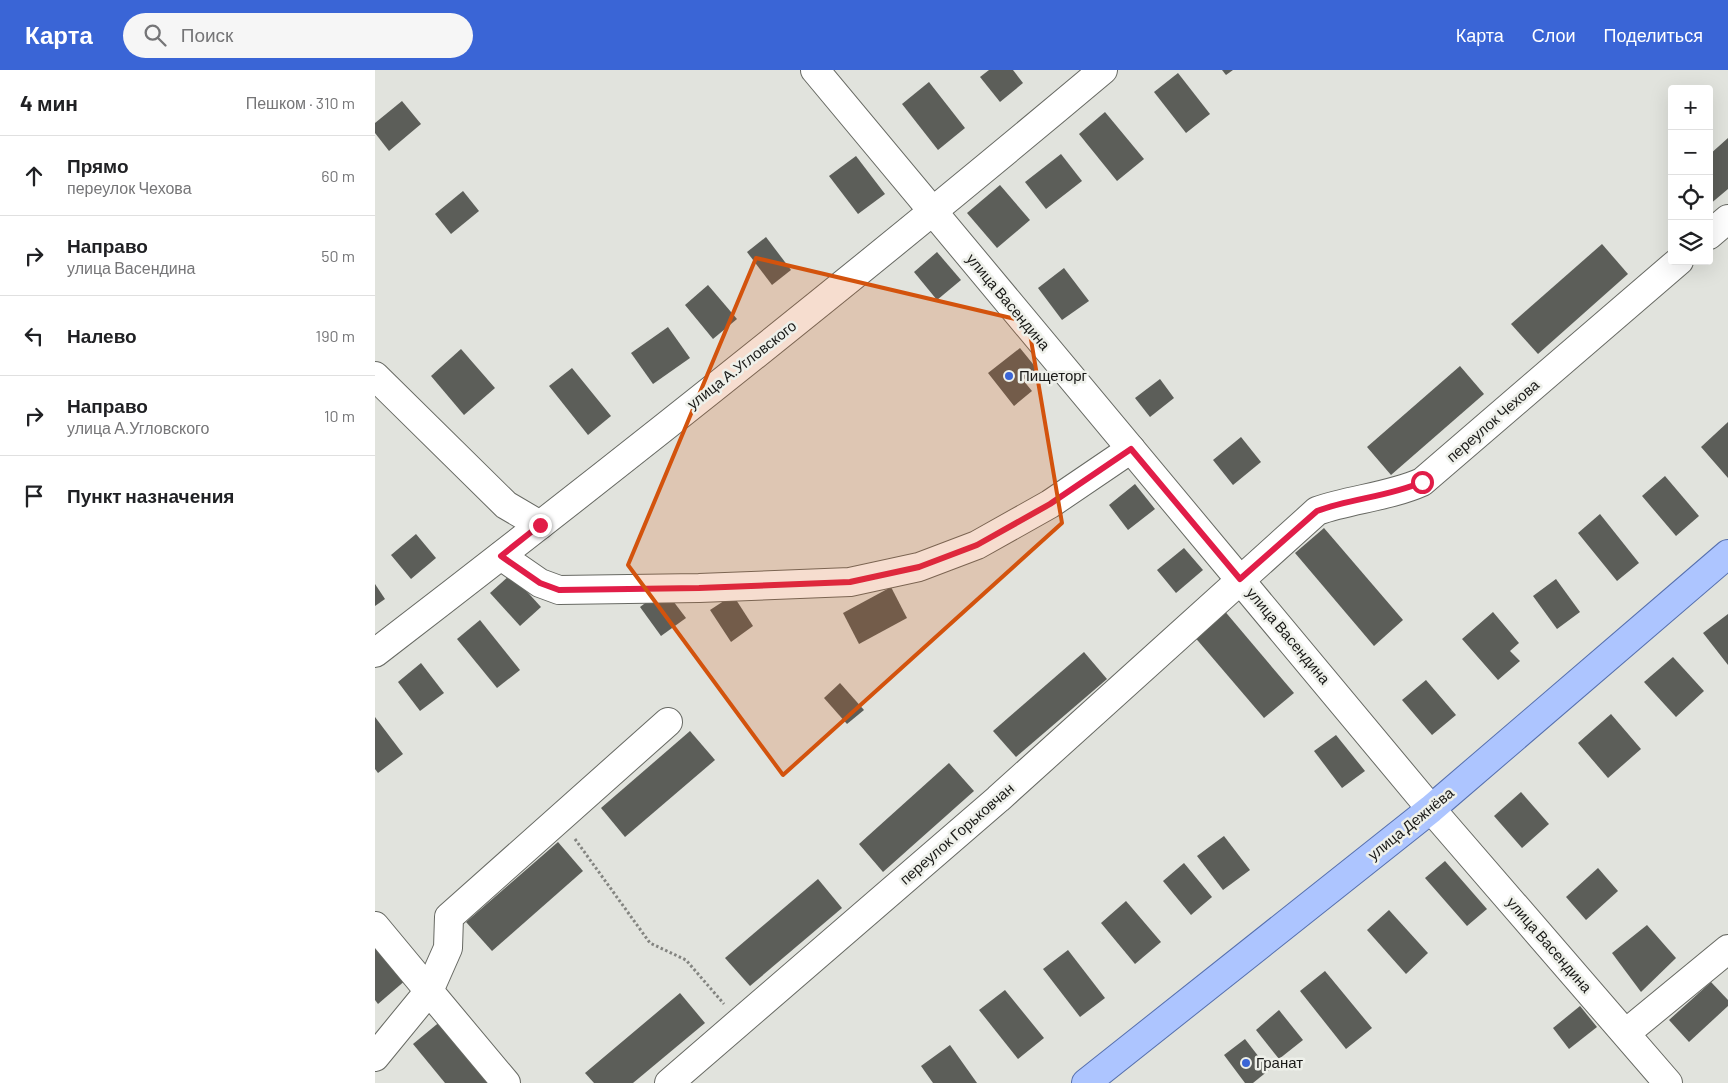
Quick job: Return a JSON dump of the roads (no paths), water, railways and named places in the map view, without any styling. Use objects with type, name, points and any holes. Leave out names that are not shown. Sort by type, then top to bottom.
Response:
[{"type":"main road","name":"улица Дежнёва","points":[[1091,1081],[1431,809],[1728,554]]},
{"type":"street","name":"улица Васендина","points":[[815,70],[1431,809],[1668,1083]]},
{"type":"street","name":"улица А.Угловского","points":[[375,652],[501,556],[933,213],[1103,70]]},
{"type":"street","points":[[1713,232],[1728,219]]},
{"type":"street","name":"переулок Чехова","points":[[1240,579],[1317,511],[1333,505],[1403,490],[1422,482],[1674,265]]},
{"type":"street","points":[[375,376],[506,505],[540,525]]},
{"type":"street","points":[[501,556],[540,583],[559,590],[699,588],[850,582],[919,567],[977,545],[1050,504],[1131,449]]},
{"type":"street","name":"переулок Горьковчан","points":[[669,1083],[998,799],[1240,579]]},
{"type":"street","points":[[375,1057],[429,990],[448,948],[449,917],[668,722]]},
{"type":"street","points":[[375,926],[507,1083]]},
{"type":"street","points":[[1626,1033],[1728,949]]},
{"type":"place","name":"Пищеторг","points":[[1009,376]]},
{"type":"place","name":"Гранат","points":[[1246,1063]]}]
